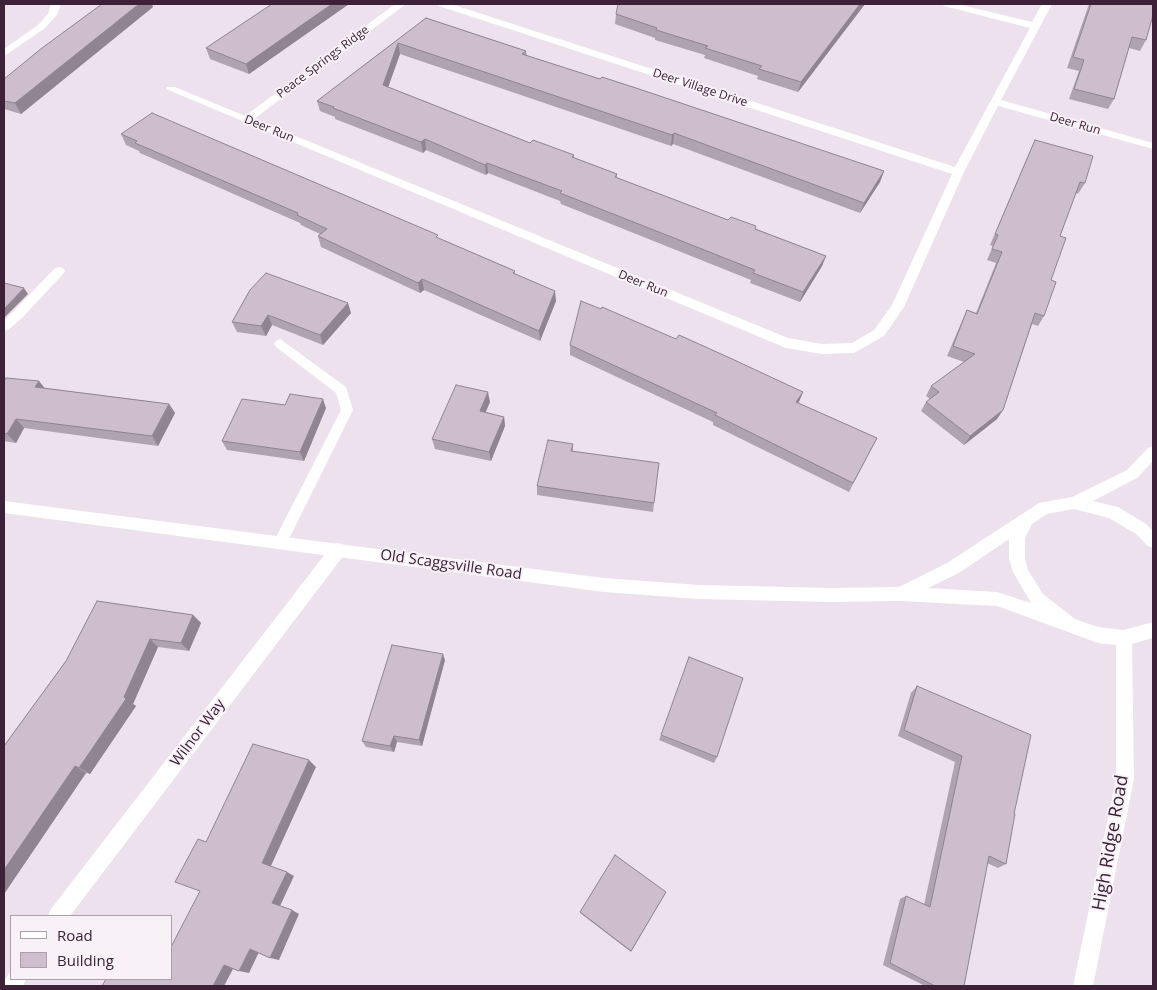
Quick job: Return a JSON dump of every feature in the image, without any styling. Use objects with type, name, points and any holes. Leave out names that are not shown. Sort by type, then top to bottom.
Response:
[{"type":"street","points":[[4,53],[17,46],[42,27],[52,15],[56,4]]},
{"type":"street","name":"Peace Springs Ridge","points":[[246,120],[401,4]]},
{"type":"street","name":"Deer Village Drive","points":[[442,4],[958,172]]},
{"type":"street","points":[[947,4],[1035,26]]},
{"type":"street","name":"Deer Run","points":[[171,89],[786,343],[822,349],[854,348],[879,333],[898,307],[958,172],[1047,4]]},
{"type":"street","name":"Deer Run","points":[[996,102],[1153,146]]},
{"type":"street","points":[[1074,503],[1132,474],[1153,452]]},
{"type":"street","points":[[1074,503],[1113,512],[1141,530],[1153,542]]},
{"type":"street","name":"Old Scaggsville Road","points":[[900,594],[953,568],[1044,508],[1074,503]]},
{"type":"street","name":"Old Scaggsville Road","points":[[4,508],[604,586],[757,594],[900,594],[997,599],[1098,635],[1124,638]]},
{"type":"street","points":[[1027,519],[1017,537],[1017,559],[1020,572],[1038,599],[1069,624]]},
{"type":"street","name":"Wilnor Way","points":[[59,915],[338,550]]},
{"type":"street","points":[[1124,638],[1153,630]]},
{"type":"street","name":"High Ridge Road","points":[[1083,986],[1125,778],[1124,638]]},
{"type":"lane","points":[[4,327],[18,315],[59,271]]},
{"type":"lane","points":[[280,344],[342,390],[347,410],[280,543]]},
{"type":"building","points":[[102,4],[139,4],[15,103],[4,101],[4,79],[42,48]]},
{"type":"building","points":[[272,4],[332,4],[246,64],[206,48]]},
{"type":"building","points":[[618,4],[860,4],[801,82],[759,69],[762,66],[705,48],[708,46],[656,30],[657,28],[616,14]]},
{"type":"building","points":[[1091,4],[1153,4],[1153,15],[1146,40],[1132,37],[1114,99],[1074,89],[1084,60],[1073,57]]},
{"type":"building","points":[[426,18],[526,51],[522,54],[600,79],[602,77],[884,171],[864,203],[674,133],[672,135],[398,43],[383,85],[530,143],[533,140],[574,155],[572,157],[617,174],[615,177],[728,220],[731,217],[756,226],[755,229],[826,256],[803,292],[753,273],[755,270],[560,193],[562,191],[487,163],[485,165],[425,139],[421,142],[317,101]]},
{"type":"building","points":[[152,113],[438,235],[436,237],[515,271],[513,273],[555,291],[539,331],[422,279],[418,283],[318,236],[327,229],[297,215],[298,213],[135,143],[137,141],[121,134]]},
{"type":"building","points":[[1035,140],[1093,156],[1085,183],[1080,182],[1060,236],[1066,238],[1051,280],[1056,282],[1044,316],[1035,313],[1003,410],[970,436],[926,402],[939,392],[931,386],[975,354],[953,346],[967,310],[977,314],[1002,252],[992,249],[998,235],[995,234]]},
{"type":"building","points":[[266,273],[348,303],[320,335],[268,315],[261,326],[232,322],[250,290]]},
{"type":"building","points":[[4,283],[24,288],[4,309]]},
{"type":"building","points":[[581,301],[601,309],[602,307],[676,339],[679,335],[730,358],[803,392],[796,402],[877,438],[853,483],[715,415],[717,413],[570,345]]},
{"type":"building","points":[[6,378],[39,381],[35,387],[169,404],[152,436],[16,419],[7,434],[4,433],[4,381]]},
{"type":"building","points":[[456,385],[488,392],[480,411],[504,417],[489,452],[432,439]]},
{"type":"building","points":[[290,394],[323,399],[300,452],[222,441],[242,399],[285,405]]},
{"type":"building","points":[[548,440],[573,444],[571,451],[659,463],[654,503],[537,486]]},
{"type":"building","points":[[97,601],[193,615],[181,643],[150,639],[124,697],[126,699],[79,768],[75,766],[4,870],[4,746],[66,661]]},
{"type":"building","points":[[392,645],[443,654],[419,740],[394,736],[390,746],[362,741]]},
{"type":"building","points":[[689,657],[743,678],[717,757],[661,735]]},
{"type":"building","points":[[917,686],[1031,735],[1014,814],[1006,864],[989,856],[964,986],[935,986],[890,963],[906,896],[930,907],[962,756],[904,730]]},
{"type":"building","points":[[253,744],[309,760],[262,863],[287,872],[272,903],[292,910],[270,958],[250,949],[239,971],[224,965],[213,986],[102,986],[105,980],[172,980],[172,945],[200,891],[175,882],[198,839],[206,842]]},
{"type":"building","points":[[615,855],[666,892],[631,951],[580,912]]}]
